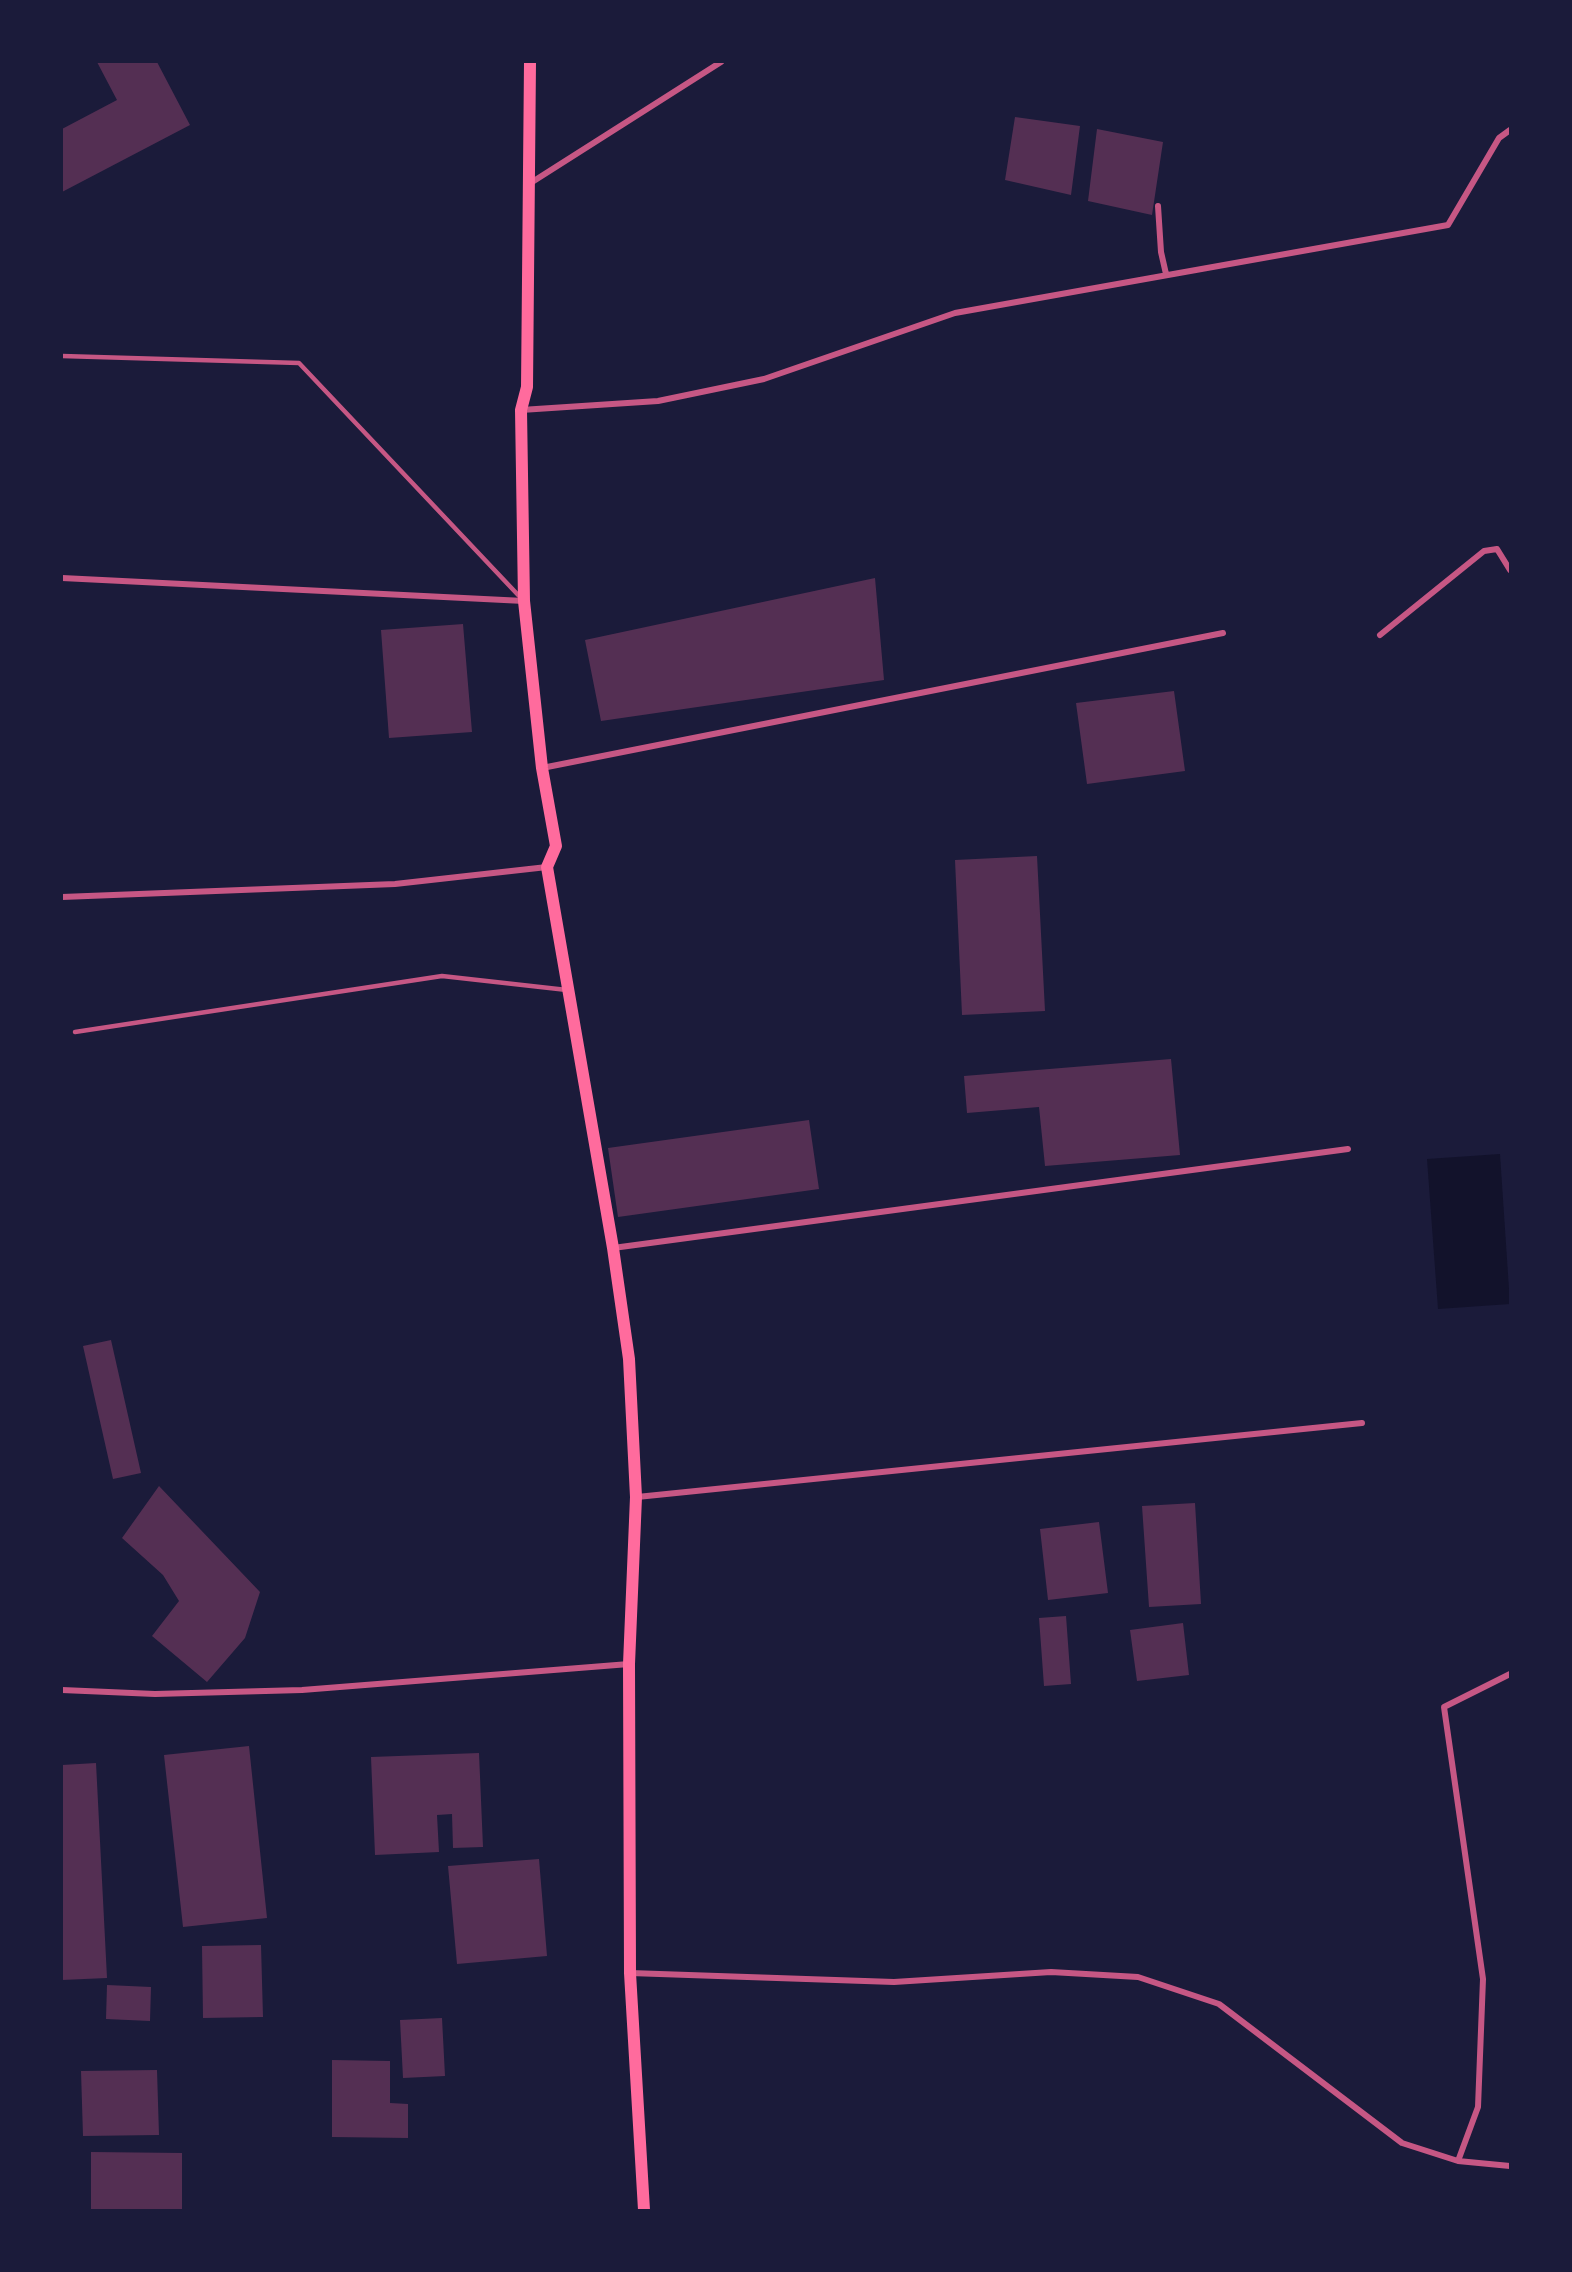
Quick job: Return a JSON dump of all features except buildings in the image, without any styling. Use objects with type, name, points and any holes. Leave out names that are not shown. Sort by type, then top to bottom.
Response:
[{"type":"main road","points":[[530,62],[526,387],[521,410],[524,601],[542,768],[556,846],[547,867],[613,1248],[629,1359],[636,1497],[629,1664],[630,1973],[644,2211]]},
{"type":"street","points":[[527,185],[721,62]]},
{"type":"street","points":[[521,410],[670,399],[764,379],[955,313],[1448,225],[1499,138],[1510,130]]},
{"type":"street","points":[[1158,206],[1161,252],[1166,274]]},
{"type":"street","points":[[1380,635],[1484,551],[1497,549],[1510,570]]},
{"type":"street","points":[[62,578],[524,601]]},
{"type":"street","points":[[542,768],[1223,633]]},
{"type":"street","points":[[62,897],[395,884],[547,867]]},
{"type":"street","points":[[613,1248],[1347,1149]]},
{"type":"street","points":[[636,1497],[1362,1423]]},
{"type":"street","points":[[62,1690],[155,1694],[302,1690],[629,1664]]},
{"type":"street","points":[[1458,2161],[1478,2107],[1483,1979],[1444,1707],[1510,1674]]},
{"type":"street","points":[[630,1973],[894,1982],[1051,1972],[1138,1977],[1219,2004],[1402,2143],[1458,2161],[1510,2166]]},
{"type":"lane","points":[[62,356],[299,363],[524,601]]},
{"type":"lane","points":[[75,1032],[442,976],[569,990]]},
{"type":"shaded area","points":[[1500,1154],[1510,1304],[1438,1309],[1427,1159]]}]
